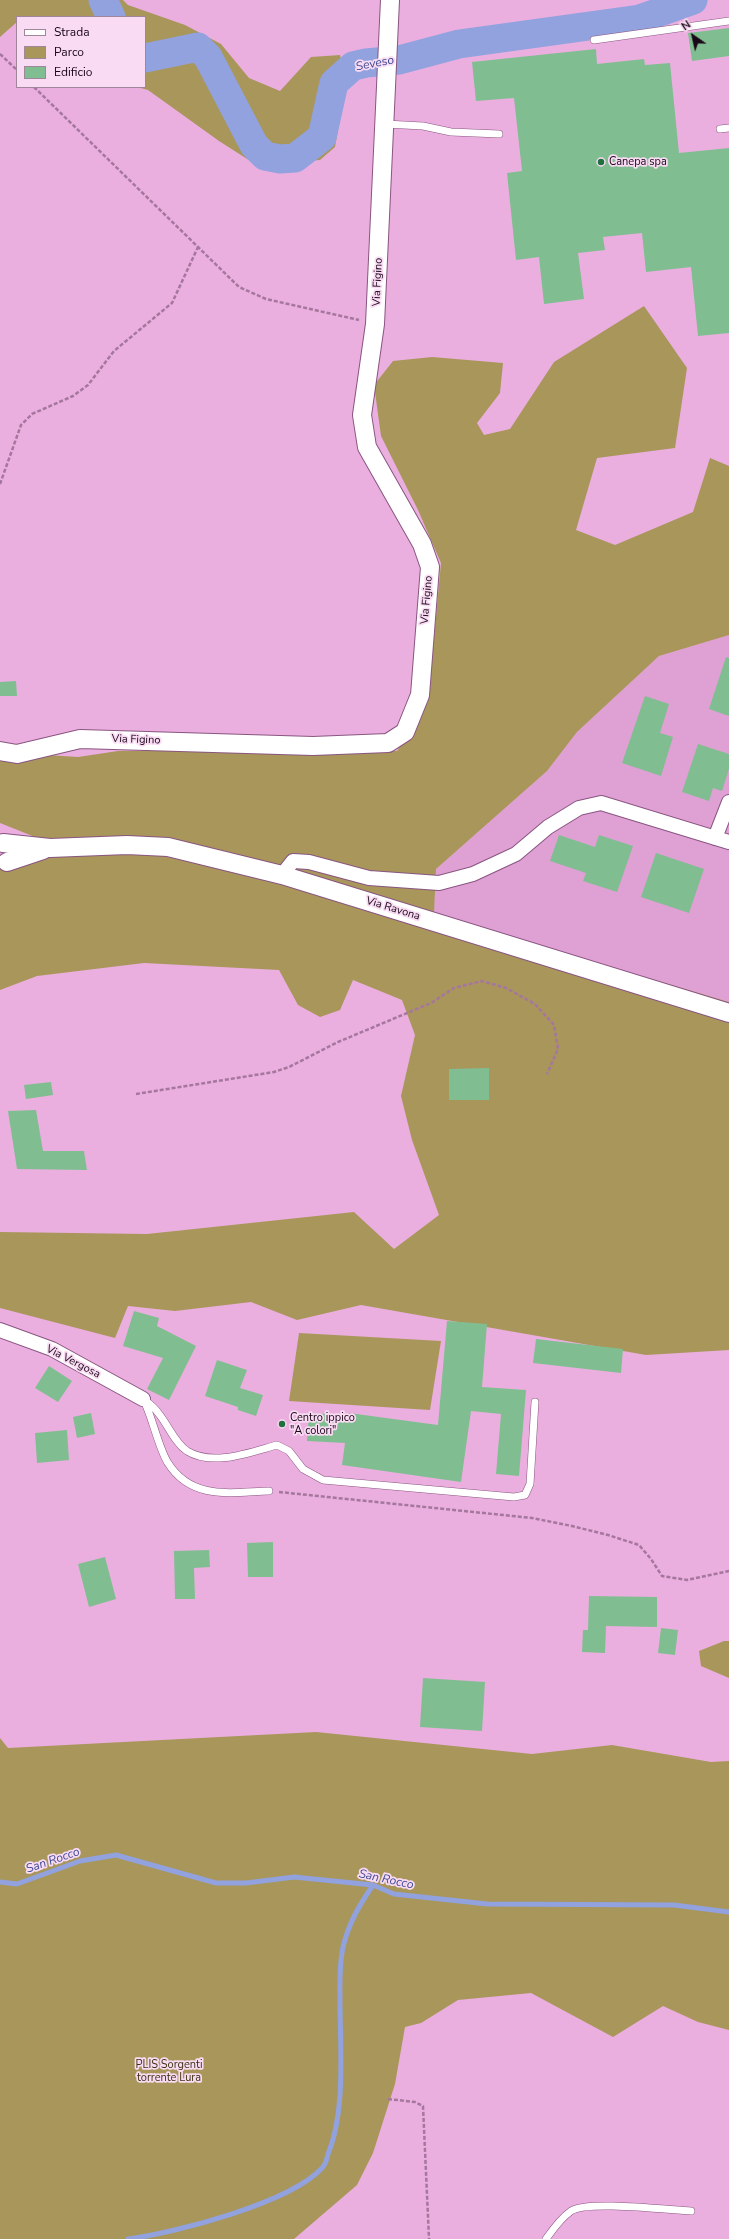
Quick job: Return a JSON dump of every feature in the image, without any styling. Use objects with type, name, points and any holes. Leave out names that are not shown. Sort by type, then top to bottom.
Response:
[{"type":"street","name":"Via Figino","points":[[0,751],[16,754],[80,739],[313,746],[388,743],[405,732],[420,695],[430,566],[422,544],[367,447],[362,415],[376,324],[390,0]]},
{"type":"street","points":[[715,838],[729,802]]},
{"type":"street","points":[[282,874],[293,861],[298,861],[316,864],[369,878],[421,883],[445,882],[474,874],[516,854],[548,827],[579,808],[601,803],[729,842]]},
{"type":"street","points":[[2,842],[8,851],[4,865]]},
{"type":"street","name":"Via Ravona","points":[[2,842],[50,848],[127,845],[168,847],[282,874],[729,1013]]},
{"type":"street","name":"Via Ravona","points":[[4,865],[50,848]]},
{"type":"street","name":"Via Vergosa","points":[[0,1330],[52,1349],[143,1399]]},
{"type":"lane","points":[[594,40],[729,21]]},
{"type":"lane","points":[[384,124],[423,126],[451,132],[499,134]]},
{"type":"lane","points":[[720,129],[729,128]]},
{"type":"lane","points":[[143,1399],[158,1412],[171,1432],[187,1450],[210,1459],[248,1453],[277,1445],[289,1451],[303,1469],[323,1480],[514,1497],[525,1495],[530,1484],[535,1402]]},
{"type":"lane","points":[[143,1399],[168,1463],[189,1484],[208,1493],[269,1491]]},
{"type":"lane","points":[[546,2239],[554,2228],[572,2210],[594,2206],[691,2211]]},
{"type":"path","points":[[0,54],[16,69]]},
{"type":"path","points":[[35,88],[239,287],[266,299],[376,324]]},
{"type":"path","points":[[0,484],[22,425],[32,414],[73,396],[88,385],[114,351],[172,303],[198,246]]},
{"type":"path","points":[[136,1094],[274,1072],[289,1067],[338,1042],[431,1003],[454,988],[482,981],[506,988],[535,1004],[554,1025],[558,1049],[547,1074]]},
{"type":"path","points":[[269,1491],[532,1518],[608,1534],[639,1545],[651,1559],[662,1576],[687,1580],[729,1571]]},
{"type":"path","points":[[388,2099],[415,2102],[423,2106],[429,2239]]},
{"type":"shaded area","points":[[729,635],[729,1002],[434,914],[436,869],[547,771],[577,732],[659,656]]},
{"type":"green space","points":[[0,0],[123,0],[128,5],[185,25],[221,44],[249,78],[280,91],[311,57],[340,55],[347,80],[335,147],[320,160],[255,164],[219,141],[148,90],[141,88],[146,88],[146,16],[16,16],[16,23],[0,37]]},
{"type":"green space","points":[[644,306],[687,368],[675,448],[597,458],[576,530],[615,545],[693,512],[710,458],[729,466],[729,635],[659,656],[577,732],[547,771],[436,869],[434,914],[729,1002],[729,1350],[646,1355],[361,1305],[297,1320],[251,1302],[175,1311],[128,1306],[115,1338],[0,1308],[0,1232],[147,1234],[354,1212],[394,1249],[439,1215],[412,1140],[401,1096],[415,1035],[402,1000],[353,980],[340,1010],[320,1017],[298,1005],[279,970],[144,963],[37,976],[0,990],[0,856],[35,837],[0,823],[0,752],[78,757],[118,751],[397,751],[428,702],[441,563],[418,510],[381,436],[374,385],[393,361],[432,357],[503,363],[500,393],[477,423],[484,435],[510,429],[554,362]]},
{"type":"green space","points":[[299,1333],[441,1341],[430,1410],[289,1401]]},
{"type":"green space","points":[[724,1641],[729,1641],[729,1678],[701,1666],[699,1651]]},
{"type":"green space","name":"PLIS Sorgenti torrente Lura","points":[[316,1732],[532,1754],[612,1745],[711,1762],[729,1761],[729,2030],[698,2022],[663,2006],[613,2037],[531,1993],[458,2000],[421,2023],[405,2027],[395,2084],[373,2153],[357,2185],[294,2239],[0,2239],[0,1738],[8,1748]]},
{"type":"building","points":[[729,28],[729,56],[692,61],[688,33]]},
{"type":"building","name":"Canepa spa","points":[[596,49],[597,64],[644,59],[645,65],[670,63],[679,153],[729,148],[729,333],[698,336],[691,267],[646,272],[642,233],[603,237],[605,250],[578,253],[584,299],[544,304],[539,257],[516,260],[507,173],[522,171],[514,98],[476,101],[472,62]]},
{"type":"building","points":[[726,657],[729,658],[729,716],[709,709]]},
{"type":"building","points":[[16,681],[17,696],[0,696],[0,682]]},
{"type":"building","points":[[645,696],[669,704],[660,733],[673,737],[661,776],[622,763]]},
{"type":"building","points":[[698,744],[729,754],[729,769],[722,791],[713,788],[709,801],[682,792]]},
{"type":"building","points":[[559,835],[595,847],[599,835],[633,846],[617,892],[583,881],[586,873],[550,861]]},
{"type":"building","points":[[656,853],[704,869],[689,913],[641,897]]},
{"type":"building","points":[[489,1068],[489,1100],[449,1100],[449,1069]]},
{"type":"building","points":[[51,1082],[53,1095],[26,1099],[24,1085]]},
{"type":"building","points":[[36,1110],[43,1151],[84,1151],[87,1170],[17,1169],[8,1111]]},
{"type":"building","points":[[134,1311],[159,1318],[157,1326],[196,1346],[169,1400],[147,1389],[163,1358],[123,1346]]},
{"type":"building","points":[[447,1321],[487,1324],[482,1387],[526,1390],[519,1476],[496,1474],[501,1414],[471,1411],[461,1482],[342,1465],[345,1443],[307,1441],[309,1413],[349,1415],[349,1413],[438,1425]]},
{"type":"building","points":[[536,1339],[623,1349],[621,1373],[533,1363]]},
{"type":"building","points":[[217,1360],[247,1370],[240,1388],[263,1395],[256,1416],[238,1410],[238,1407],[205,1396]]},
{"type":"building","points":[[49,1366],[72,1381],[58,1402],[35,1388]]},
{"type":"building","points":[[91,1413],[95,1434],[77,1438],[73,1417]]},
{"type":"building","points":[[67,1430],[69,1460],[37,1463],[35,1433]]},
{"type":"building","points":[[273,1542],[273,1577],[248,1577],[247,1543]]},
{"type":"building","points":[[209,1550],[210,1567],[194,1568],[195,1599],[175,1599],[174,1551]]},
{"type":"building","points":[[105,1557],[116,1599],[89,1607],[78,1564]]},
{"type":"building","points":[[589,1596],[657,1597],[657,1627],[606,1626],[605,1653],[582,1652],[583,1630],[588,1630]]},
{"type":"building","points":[[661,1628],[678,1630],[675,1655],[658,1653]]},
{"type":"building","points":[[423,1678],[485,1682],[482,1731],[420,1727]]},
{"type":"waterway","name":"Seveso","points":[[103,0],[111,16]]},
{"type":"waterway","name":"Seveso","points":[[146,58],[198,47],[208,57],[254,145],[265,156],[280,159],[295,158],[322,137],[334,83],[353,66],[366,63],[399,60],[459,44],[640,19],[693,0]]},
{"type":"waterway","name":"San Rocco","points":[[0,1882],[17,1884],[80,1861],[116,1855],[216,1883],[246,1883],[294,1877],[373,1885],[394,1894],[487,1904],[674,1905],[729,1912]]},
{"type":"waterway","points":[[128,2239],[149,2236],[202,2223],[259,2204],[285,2193],[306,2181],[323,2167],[334,2137],[340,2099],[340,1967],[343,1947],[351,1922],[373,1885]]},
{"type":"place","name":"Canepa spa","points":[[601,162]]},
{"type":"place","name":"Centro ippico \"A colori\"","points":[[282,1424]]}]
